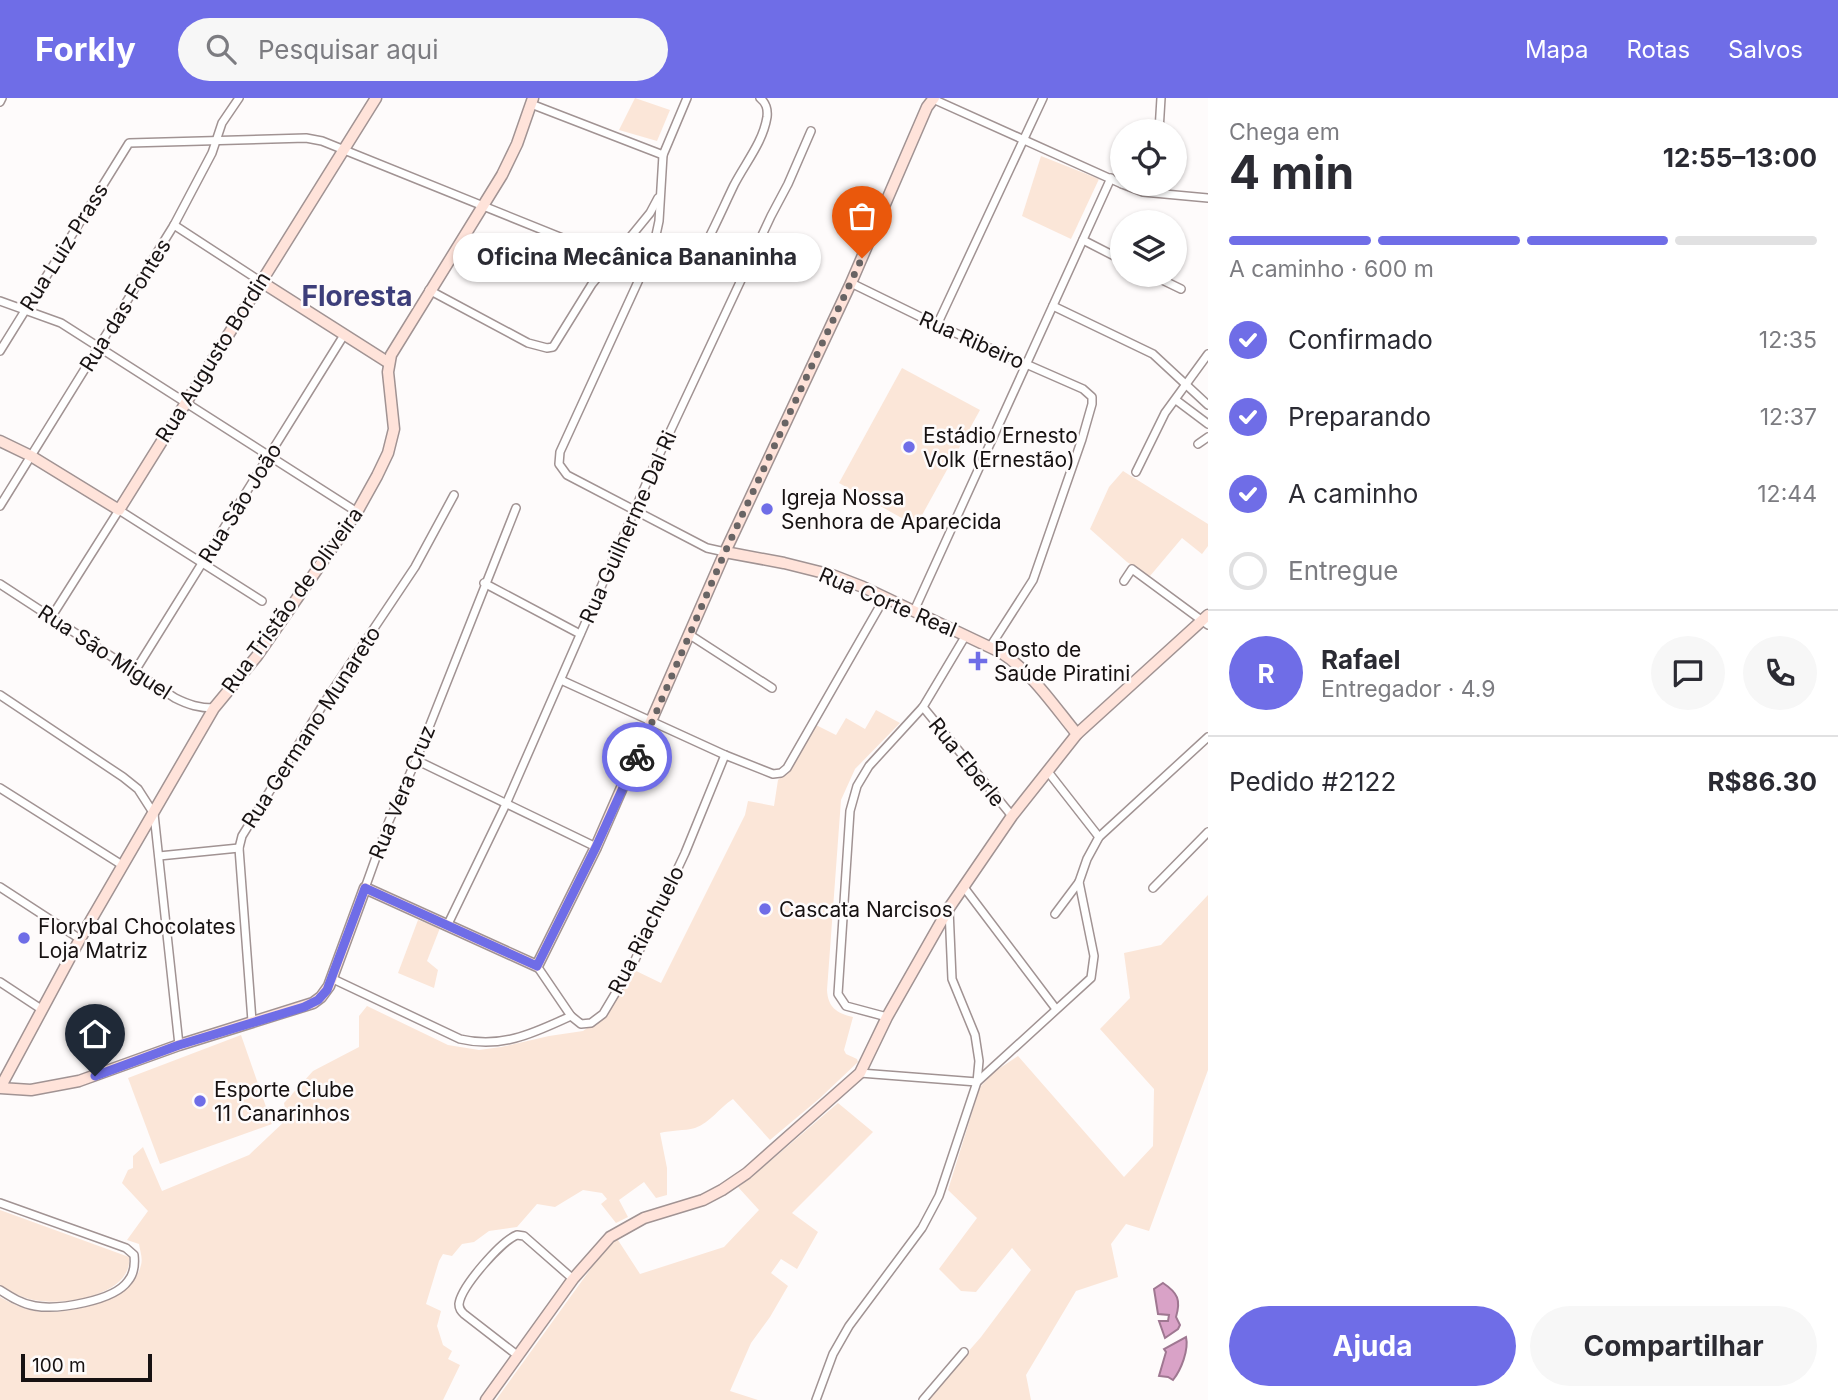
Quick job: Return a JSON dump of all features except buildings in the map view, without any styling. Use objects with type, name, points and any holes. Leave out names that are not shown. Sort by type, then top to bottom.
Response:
[{"type":"street","name":"Rua das Fontes","points":[[0,506],[174,225],[212,153],[222,123],[239,98]]},
{"type":"street","name":"Rua Augusto Bordin","points":[[52,616],[376,98]]},
{"type":"street","points":[[429,290],[528,343],[550,348],[592,284],[650,213],[660,194],[663,156],[687,98]]},
{"type":"street","points":[[687,275],[704,250],[760,138],[767,110],[760,98]]},
{"type":"street","points":[[537,966],[596,847],[725,552],[851,283],[933,98],[1110,178]]},
{"type":"street","points":[[937,325],[1043,98]]},
{"type":"street","points":[[1160,119],[1161,98]]},
{"type":"street","points":[[532,101],[663,156]]},
{"type":"street","name":"Rua Tristão de Oliveira","points":[[0,1088],[80,939],[214,708],[257,656],[357,512],[383,464],[392,437],[391,355],[482,207],[517,144],[532,101]]},
{"type":"street","name":"Rua Guilherme Dal Ri","points":[[448,924],[506,804],[634,510],[811,131]]},
{"type":"street","points":[[216,141],[306,138],[344,148],[482,207],[612,258]]},
{"type":"street","name":"Rua Luiz Prass","points":[[0,351],[129,143],[216,141]]},
{"type":"street","points":[[914,611],[1110,180]]},
{"type":"street","name":"Rua Corte Real","points":[[660,194],[659,221],[645,271],[560,453],[559,464],[567,475],[707,548],[832,575],[990,647],[1015,663],[1077,734]]},
{"type":"street","points":[[1185,196],[1208,198]]},
{"type":"street","points":[[174,225],[389,363]]},
{"type":"street","points":[[1083,240],[1110,254]]},
{"type":"street","name":"Rua Ribeiro","points":[[851,283],[937,325],[1083,389],[1092,397],[1082,439],[1033,580],[990,647]]},
{"type":"street","points":[[1177,287],[1181,289]]},
{"type":"street","points":[[0,301],[61,323],[357,512]]},
{"type":"street","points":[[1053,306],[1153,354],[1208,405]]},
{"type":"street","name":"Rua São João","points":[[135,671],[344,335]]},
{"type":"street","points":[[1136,472],[1165,413],[1208,354]]},
{"type":"street","points":[[1177,400],[1208,425]]},
{"type":"street","points":[[1198,444],[1208,437]]},
{"type":"street","points":[[0,441],[31,456],[262,601]]},
{"type":"street","name":"Rua Germano Munareto","points":[[252,1021],[239,848],[246,826],[415,567],[454,495]]},
{"type":"street","name":"Rua Vera Cruz","points":[[0,1088],[31,1090],[79,1081],[179,1045],[313,1003],[325,994],[388,821],[416,760],[516,508]]},
{"type":"street","points":[[486,1400],[573,1279],[610,1237],[644,1218],[703,1200],[747,1173],[860,1073],[887,1017],[949,908],[1012,816],[1049,773],[1077,734],[1206,620],[1132,569],[1124,581]]},
{"type":"street","points":[[484,583],[580,634]]},
{"type":"street","name":"Rua São Miguel","points":[[0,584],[188,705],[214,708]]},
{"type":"street","points":[[561,680],[725,755],[773,774],[781,773],[787,768],[885,597]]},
{"type":"street","points":[[690,635],[772,688]]},
{"type":"street","points":[[887,1017],[846,1006],[838,994],[850,811],[861,777],[923,707],[966,635]]},
{"type":"street","points":[[0,695],[123,776],[138,789],[154,814],[179,1045]]},
{"type":"street","name":"Rua Eberle","points":[[923,707],[1012,816]]},
{"type":"street","points":[[1055,914],[1079,882],[1099,837],[1208,737]]},
{"type":"street","name":"Rua Riachuelo","points":[[571,1016],[581,1024],[591,1023],[603,1014],[634,962],[685,853],[725,755]]},
{"type":"street","points":[[416,760],[596,847]]},
{"type":"street","points":[[1049,773],[1099,837]]},
{"type":"street","points":[[0,788],[122,865]]},
{"type":"street","points":[[1153,888],[1208,832]]},
{"type":"street","points":[[159,856],[239,848]]},
{"type":"street","points":[[860,1073],[977,1082],[1091,978],[1094,956],[1079,882]]},
{"type":"street","points":[[963,886],[1056,1009]]},
{"type":"street","points":[[0,887],[80,939]]},
{"type":"street","points":[[331,978],[460,1039],[480,1044],[534,1033],[571,1016],[537,966],[365,888]]},
{"type":"street","points":[[816,1400],[833,1354],[849,1326],[922,1228],[939,1196],[977,1082],[979,1061],[975,1035],[952,979],[949,908]]},
{"type":"street","points":[[0,982],[41,1009]]},
{"type":"street","points":[[0,1203],[126,1248],[135,1259],[131,1277],[122,1288],[81,1303],[33,1306],[0,1290]]},
{"type":"street","points":[[517,1355],[460,1309],[459,1304],[471,1282],[507,1241],[517,1235],[524,1236],[573,1279]]},
{"type":"street","points":[[923,1400],[964,1352]]},
{"type":"shaded area","points":[[635,98],[670,110],[657,141],[619,130]]},
{"type":"shaded area","points":[[1041,156],[1099,179],[1071,239],[1022,216]]},
{"type":"shaded area","name":"Estádio Ernesto Volk (Ernestão)","points":[[902,368],[980,410],[916,526],[839,483]]},
{"type":"shaded area","points":[[1123,471],[1208,524],[1208,546],[1202,554],[1182,538],[1150,576],[1127,562],[1090,529],[1109,487]]},
{"type":"shaded area","points":[[876,710],[900,723],[855,769],[841,800],[827,990],[829,1001],[834,1008],[853,1017],[844,1050],[858,1062],[770,1140],[733,1099],[695,1128],[660,1133],[667,1168],[667,1195],[656,1198],[644,1182],[619,1200],[628,1217],[616,1223],[601,1204],[607,1199],[602,1193],[583,1190],[555,1207],[537,1204],[517,1227],[489,1231],[474,1242],[462,1244],[452,1256],[443,1254],[426,1304],[441,1311],[437,1326],[443,1345],[452,1351],[448,1359],[460,1365],[443,1400],[0,1400],[0,1297],[30,1310],[64,1311],[97,1304],[112,1297],[135,1278],[142,1257],[139,1244],[127,1240],[148,1211],[122,1183],[128,1170],[133,1168],[133,1156],[143,1147],[162,1191],[249,1155],[287,1119],[284,1103],[313,1071],[359,1047],[359,1016],[367,1006],[448,1045],[479,1050],[583,1031],[598,1020],[632,969],[661,983],[745,815],[748,801],[774,806],[778,780],[791,767],[816,725],[836,735],[846,718],[865,729]]},
{"type":"shaded area","points":[[1208,895],[1208,1070],[1149,1231],[1126,1224],[1111,1244],[1118,1277],[1076,1291],[1026,1375],[1031,1400],[926,1400],[981,1337],[1031,1270],[1012,1248],[976,1292],[961,1291],[939,1269],[977,1218],[948,1190],[980,1087],[994,1072],[1018,1056],[1124,1177],[1153,1146],[1154,1089],[1100,1029],[1130,998],[1124,953],[1161,945]]},
{"type":"shaded area","points":[[418,920],[440,928],[427,961],[438,970],[434,988],[398,973]]},
{"type":"shaded area","name":"Esporte Clube 11 Canarinhos","points":[[241,1035],[272,1124],[160,1164],[128,1078]]},
{"type":"shaded area","points":[[838,1103],[873,1132],[792,1213],[818,1232],[797,1269],[781,1259],[771,1273],[788,1286],[751,1343],[730,1391],[758,1400],[496,1400],[610,1242],[616,1237],[640,1274],[724,1247],[759,1210],[738,1187]]},
{"type":"shaded area","points":[[0,1210],[129,1257],[127,1270],[121,1280],[110,1288],[82,1299],[53,1302],[19,1296],[0,1285]]},
{"type":"shaded area","points":[[1163,1283],[1177,1297],[1176,1317],[1180,1325],[1165,1338],[1159,1321],[1168,1321],[1169,1315],[1158,1314],[1154,1289]]},
{"type":"shaded area","points":[[1186,1337],[1185,1354],[1176,1376],[1173,1380],[1159,1376],[1166,1352],[1164,1349]]},
{"type":"way so far","points":[[637,757],[725,552],[862,258]]},
{"type":"place","name":"Oficina Mecânica Bananinha","points":[[862,258]]},
{"type":"place","name":"Estádio Ernesto Volk (Ernestão)","points":[[909,447]]},
{"type":"place","name":"Igreja Nossa Senhora de Aparecida","points":[[767,509]]},
{"type":"place","name":"Posto de Saúde Piratini","points":[[978,661]]},
{"type":"place","name":"Cascata Narcisos","points":[[765,909]]},
{"type":"place","name":"Florybal Chocolates Loja Matriz","points":[[24,938]]},
{"type":"place","name":"Esporte Clube 11 Canarinhos","points":[[200,1101]]},
{"type":"district","name":"Floresta","points":[[357,296]]},
{"type":"route","points":[[95,1076],[179,1045],[304,1007],[318,1000],[329,986],[365,888],[537,966],[637,757]]}]
